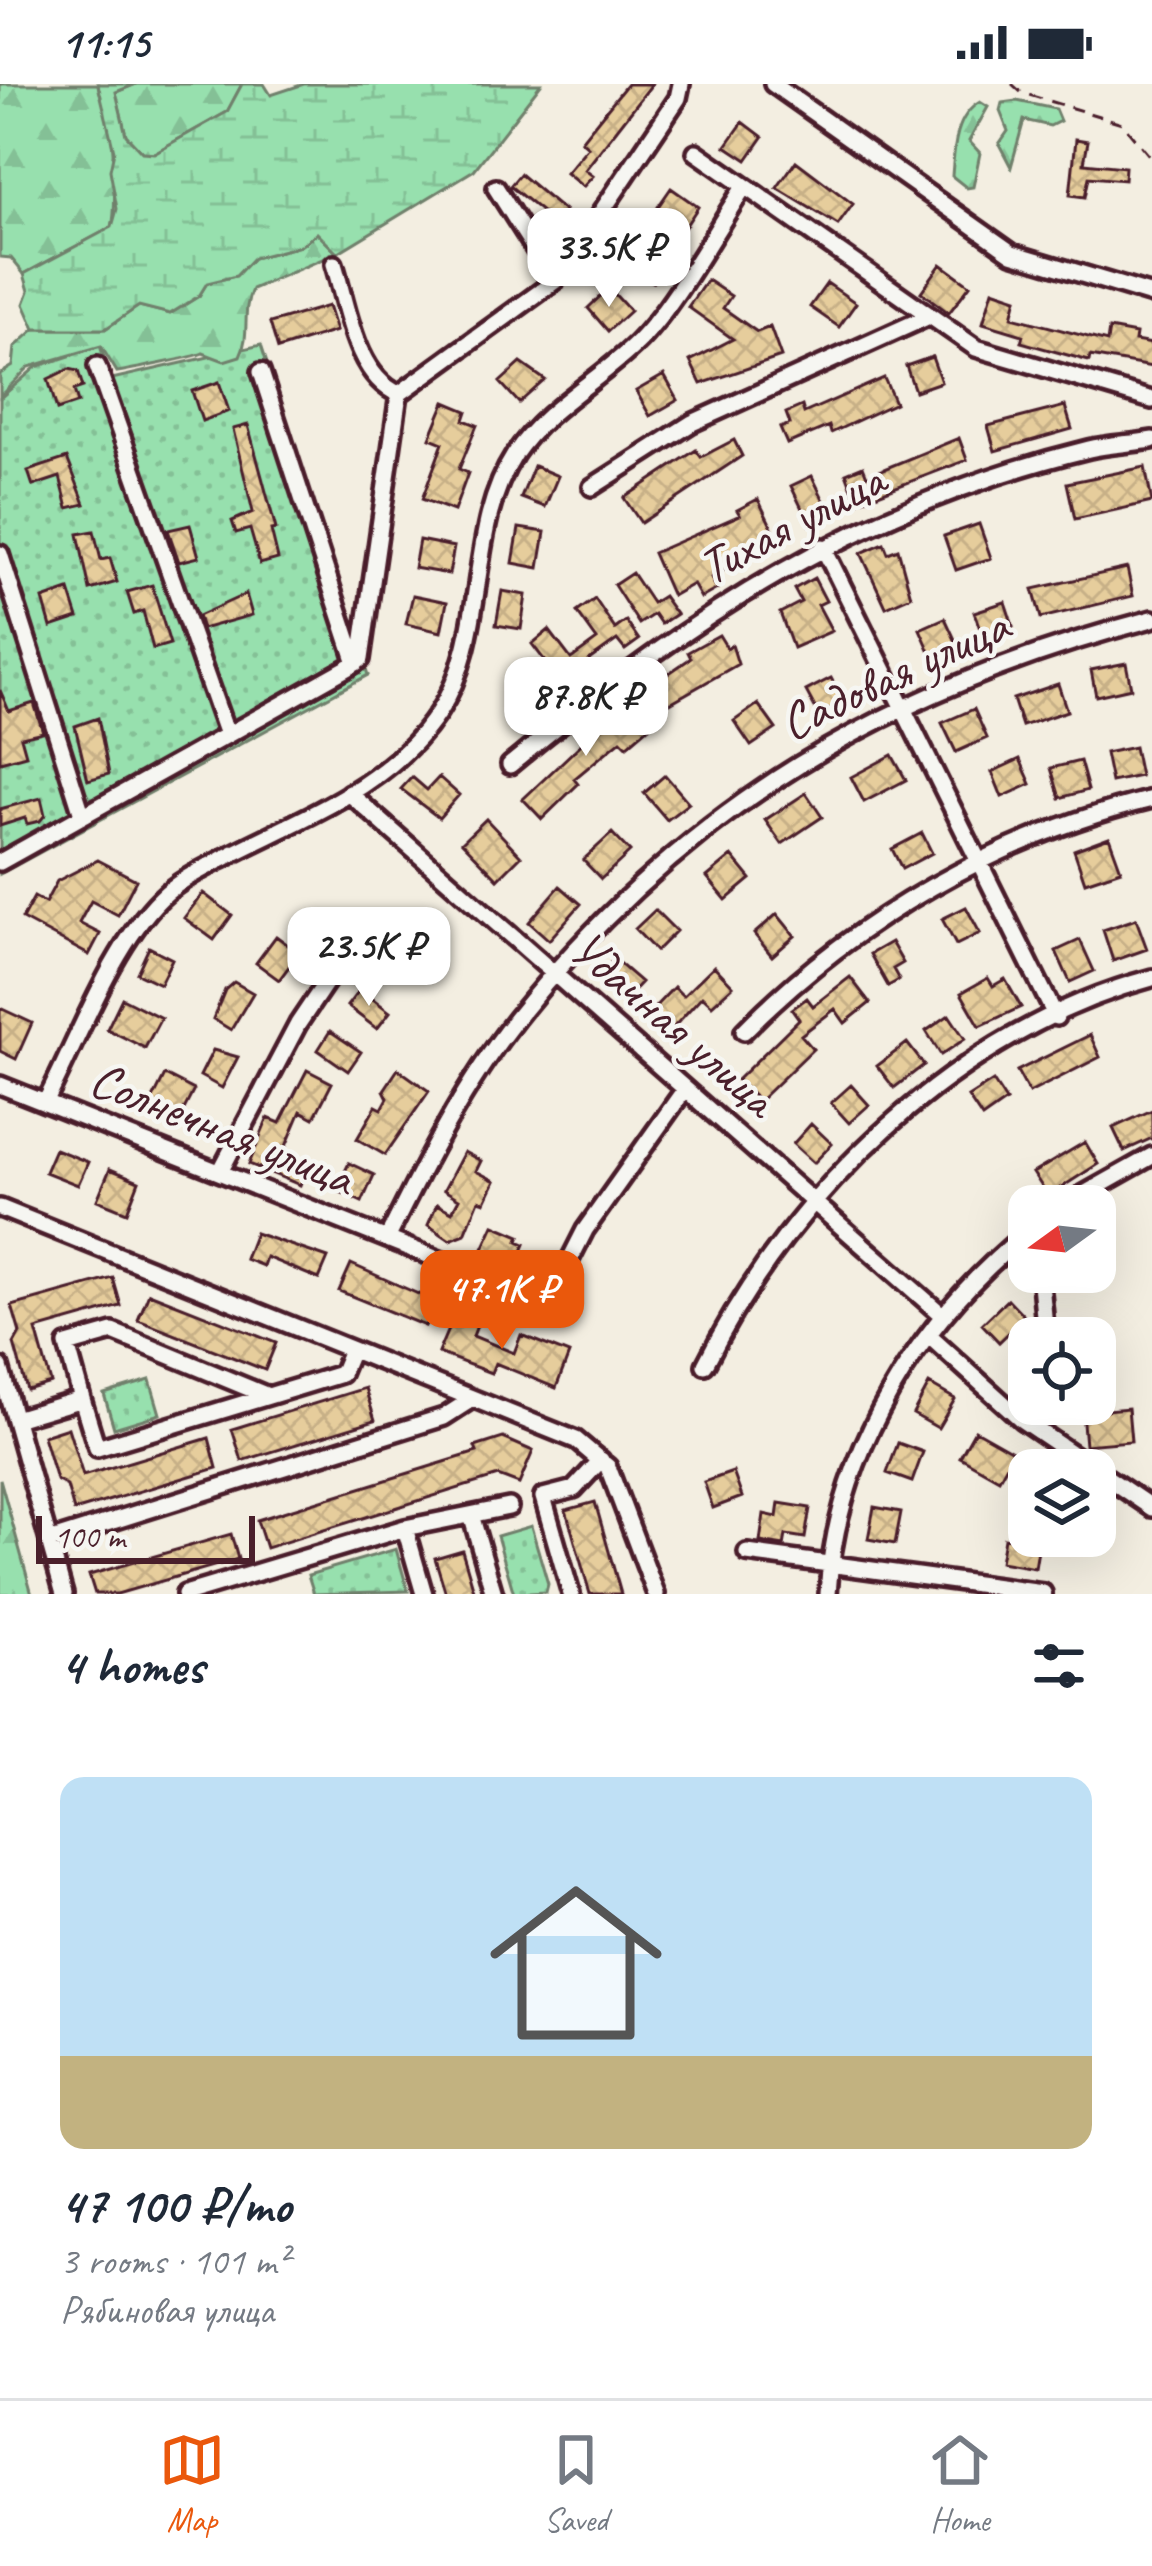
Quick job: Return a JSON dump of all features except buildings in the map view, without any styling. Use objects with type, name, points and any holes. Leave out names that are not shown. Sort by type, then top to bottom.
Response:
[{"type":"street","points":[[0,862],[361,659],[399,394],[555,281],[678,98],[680,84]]},
{"type":"street","points":[[773,84],[1012,253],[1152,295]]},
{"type":"street","points":[[696,152],[925,318],[976,348],[1152,400]]},
{"type":"street","points":[[46,1103],[131,937],[162,897],[202,870],[349,793],[401,757],[438,713],[464,663],[496,494],[516,453],[547,418],[640,341],[744,187]]},
{"type":"street","points":[[496,188],[555,281]]},
{"type":"street","points":[[334,264],[364,359],[375,377],[399,394]]},
{"type":"street","points":[[592,487],[692,423],[925,318]]},
{"type":"street","points":[[97,366],[226,732]]},
{"type":"street","points":[[261,372],[356,663]]},
{"type":"street","name":"Тихая улица","points":[[510,765],[656,647],[823,547],[915,505],[1013,471],[1093,448],[1152,440]]},
{"type":"street","points":[[823,547],[1056,1017]]},
{"type":"street","points":[[0,554],[82,814]]},
{"type":"street","name":"Садовая улица","points":[[387,1239],[425,1161],[514,1021],[655,873],[778,775],[901,705],[1062,642],[1152,619]]},
{"type":"street","name":"Удачная улица","points":[[349,793],[942,1315]]},
{"type":"street","points":[[744,1030],[857,933],[978,862],[1049,831],[1152,800]]},
{"type":"street","points":[[220,1172],[287,1042],[341,961]]},
{"type":"street","points":[[705,1365],[737,1301],[812,1200],[883,1131],[947,1080],[1056,1017],[1152,978]]},
{"type":"street","name":"Солнечная улица","points":[[0,1085],[548,1303],[585,1230],[685,1089]]},
{"type":"street","points":[[1101,1185],[1152,1156]]},
{"type":"street","points":[[0,1208],[576,1441],[601,1460],[620,1491],[656,1594]]},
{"type":"street","points":[[828,1594],[830,1563],[852,1477],[875,1421],[942,1315],[1008,1251]]},
{"type":"street","points":[[268,1396],[113,1332],[67,1345],[97,1448],[341,1374],[351,1350]]},
{"type":"street","points":[[928,1335],[1022,1420],[1152,1508]]},
{"type":"street","points":[[0,1367],[64,1594]]},
{"type":"street","points":[[15,1419],[82,1399]]},
{"type":"street","points":[[49,1541],[444,1417],[472,1399]]},
{"type":"street","points":[[571,1594],[543,1497],[574,1489],[601,1460]]},
{"type":"street","points":[[196,1592],[451,1514],[472,1517],[509,1507]]},
{"type":"street","points":[[472,1517],[494,1594]]},
{"type":"street","points":[[405,1528],[424,1594]]},
{"type":"street","points":[[747,1553],[1043,1593]]},
{"type":"path","points":[[1012,84],[1022,93],[1122,123],[1152,159]]},
{"type":"green space","points":[[0,84],[98,84],[111,136],[112,227],[24,274],[11,258],[0,257]]},
{"type":"green space","points":[[98,84],[136,84],[116,92],[126,135],[142,152],[154,153],[227,112],[242,84],[264,84],[271,95],[304,84],[541,84],[474,170],[337,253],[317,233],[300,246],[253,258],[236,276],[207,283],[199,296],[170,314],[139,306],[105,329],[35,329],[24,304],[29,291],[24,274],[112,227],[117,209],[110,170],[114,151]]},
{"type":"green space","points":[[136,84],[242,84],[227,112],[154,153],[142,152],[126,135],[116,92]]},
{"type":"green space","points":[[1017,101],[1055,109],[1060,121],[1050,126],[1024,120],[1011,167],[999,144],[1008,131],[1000,111],[1002,103]]},
{"type":"green space","points":[[980,102],[988,107],[969,141],[980,153],[973,187],[967,188],[952,176],[955,144],[965,116]]},
{"type":"green space","points":[[317,233],[337,253],[252,289],[240,356],[224,361],[203,353],[117,372],[101,346],[29,367],[0,396],[0,374],[13,366],[15,347],[35,329],[105,329],[139,306],[170,314],[199,296],[207,283],[236,276],[253,258],[300,246]]},
{"type":"green space","points":[[261,345],[368,675],[0,874],[0,398],[36,367],[100,346],[112,379]]},
{"type":"green space","points":[[150,1380],[160,1414],[114,1428],[104,1394]]},
{"type":"green space","points":[[0,1479],[32,1594],[0,1594]]},
{"type":"green space","points":[[531,1526],[548,1584],[546,1592],[514,1594],[497,1536]]},
{"type":"green space","points":[[396,1549],[408,1591],[314,1594],[308,1575]]}]
